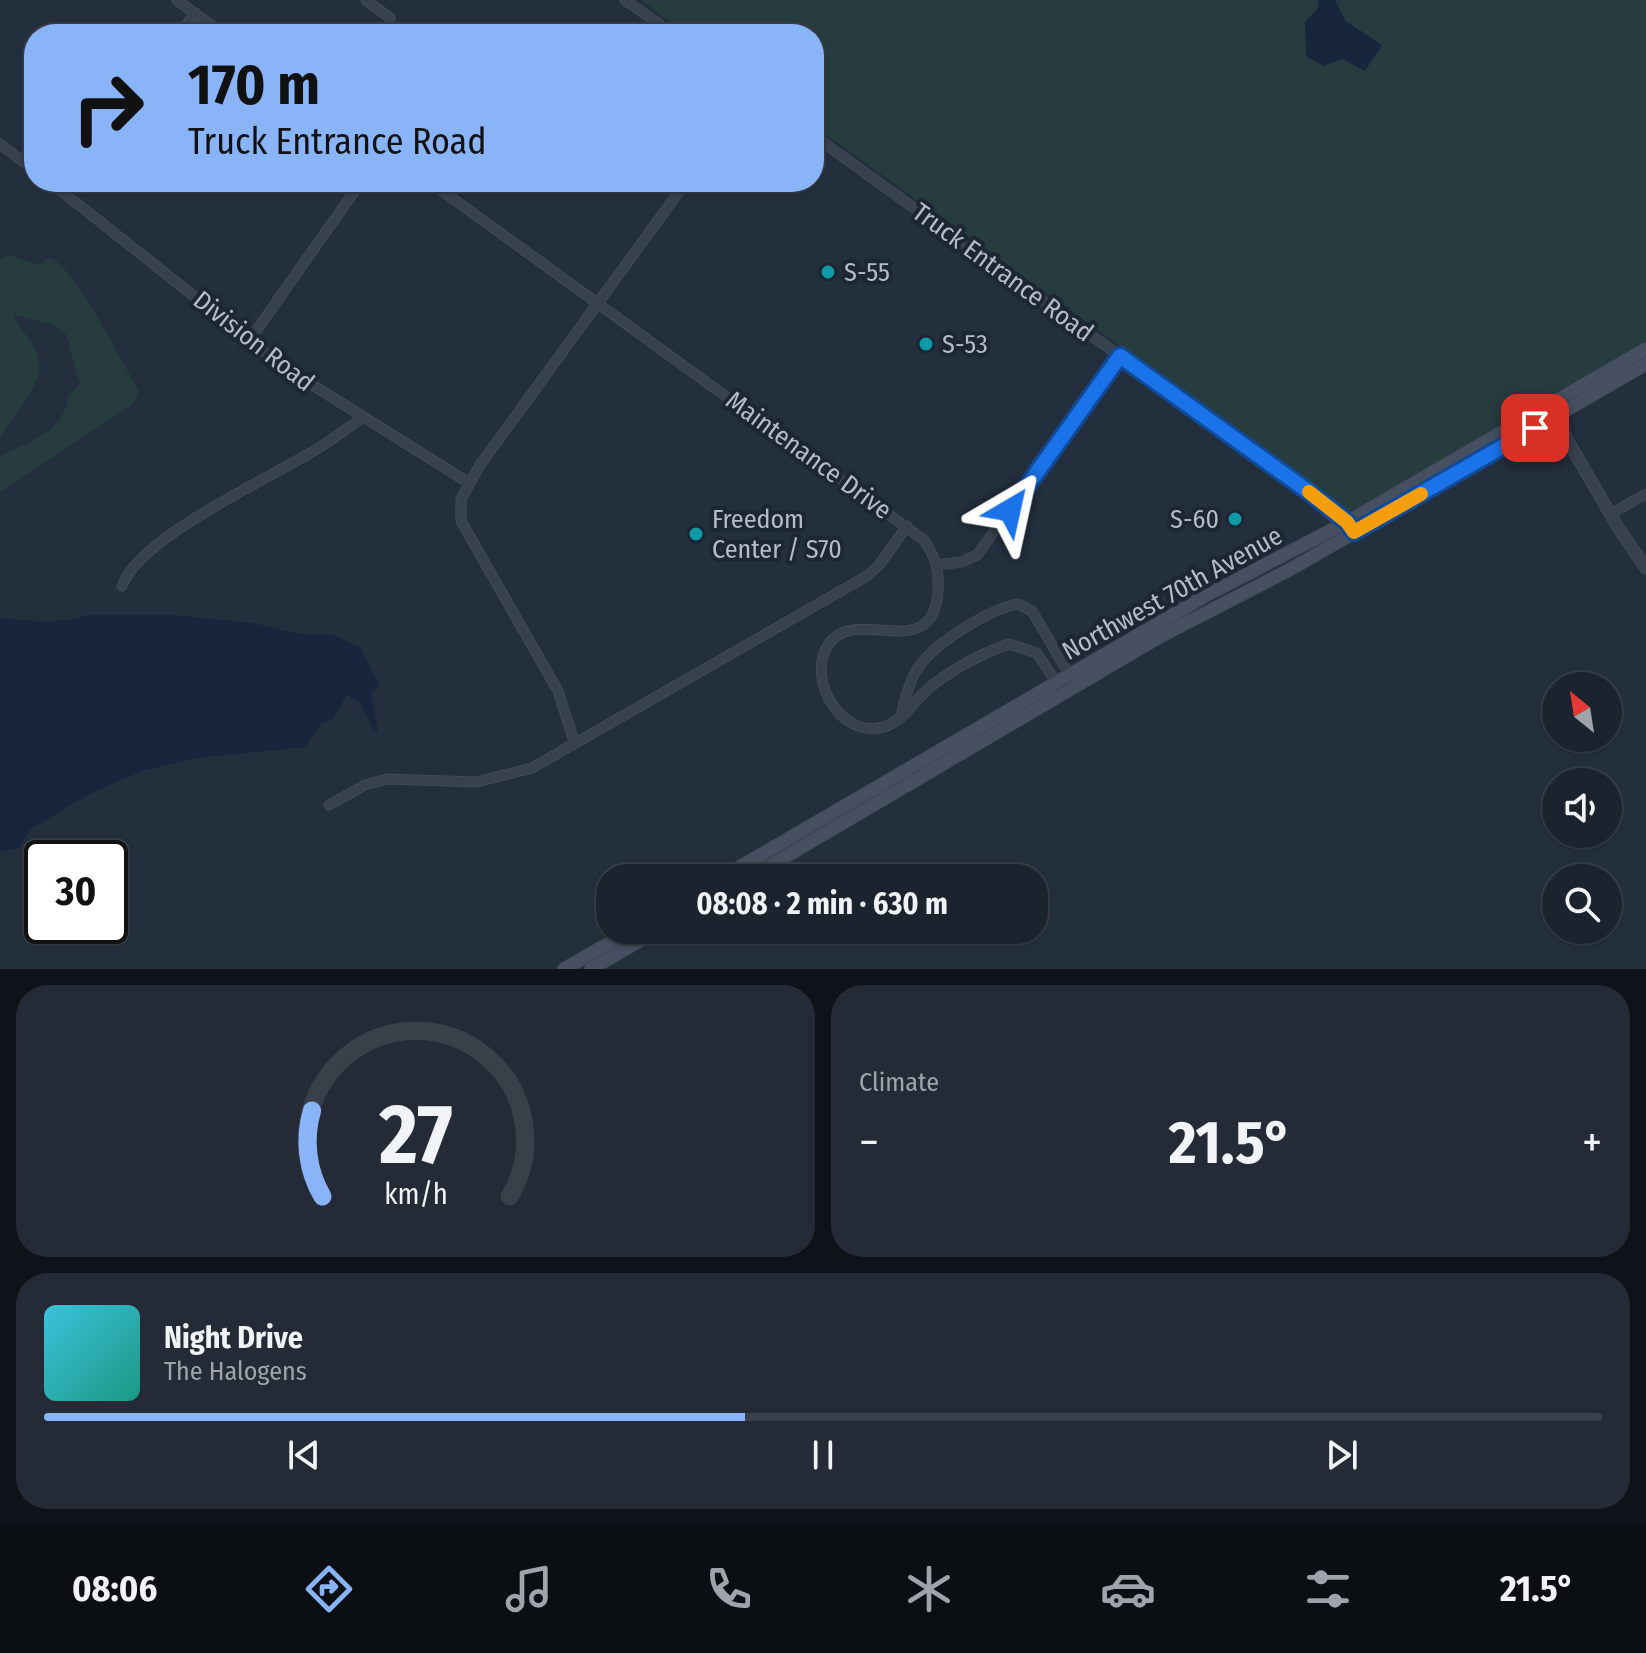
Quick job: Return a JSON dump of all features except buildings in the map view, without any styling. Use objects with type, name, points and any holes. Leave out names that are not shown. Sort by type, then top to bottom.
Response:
[{"type":"main road","name":"Northwest 70th Avenue","points":[[746,864],[1351,527],[1551,411],[1646,349]]},
{"type":"main road","name":"Northwest 70th Avenue","points":[[1551,411],[1646,364]]},
{"type":"main road","name":"Northwest 70th Avenue","points":[[772,864],[1059,687],[1069,674],[1205,596],[1351,527]]},
{"type":"main road","points":[[564,969],[608,944]]},
{"type":"main road","points":[[591,969],[634,944]]},
{"type":"street","points":[[177,0],[210,24]]},
{"type":"street","points":[[366,0],[390,18]]},
{"type":"street","points":[[625,0],[659,24]]},
{"type":"street","points":[[187,24],[195,13]]},
{"type":"street","name":"Truck Entrance Road","points":[[824,143],[1351,527]]},
{"type":"street","points":[[0,144],[24,162]]},
{"type":"street","points":[[251,338],[354,192]]},
{"type":"street","name":"Maintenance Drive","points":[[444,192],[907,526],[924,540],[937,565]]},
{"type":"street","points":[[575,744],[558,691],[461,521],[461,499],[469,483],[679,192]]},
{"type":"street","name":"Division Road","points":[[65,193],[251,338],[282,366],[361,419],[469,483]]},
{"type":"street","points":[[1059,687],[1037,653],[1009,644],[937,682],[890,725],[861,727],[836,709],[822,686],[825,652],[830,642],[849,629],[895,634],[923,624],[937,600],[937,565],[961,562],[977,555],[1120,356]]},
{"type":"street","points":[[1551,411],[1610,514],[1646,568]]},
{"type":"street","points":[[122,586],[134,564],[179,530],[314,451],[361,419]]},
{"type":"street","points":[[1610,514],[1646,494]]},
{"type":"street","points":[[329,805],[354,790],[387,779],[467,783],[519,773],[867,576],[880,564],[907,526]]},
{"type":"street","points":[[901,715],[909,686],[926,657],[963,630],[1009,605],[1018,604],[1032,611],[1069,674]]},
{"type":"green space","points":[[641,0],[1646,0],[1646,341],[1357,509],[1348,510],[824,133],[824,24],[673,24]]},
{"type":"green space","points":[[10,255],[39,265],[49,257],[59,264],[84,296],[139,391],[133,404],[0,492],[0,456],[44,434],[53,426],[66,407],[68,395],[80,384],[65,333],[49,324],[14,315],[37,353],[40,368],[32,389],[0,437],[0,258]]},
{"type":"water","points":[[1319,0],[1335,0],[1346,21],[1382,45],[1365,71],[1342,59],[1323,66],[1306,56],[1305,22],[1318,8]]},
{"type":"water","points":[[88,615],[172,615],[253,623],[298,634],[334,635],[360,647],[380,686],[371,693],[378,732],[373,729],[361,704],[347,694],[333,719],[321,724],[305,747],[196,758],[142,771],[91,793],[31,829],[19,848],[0,852],[0,618],[55,621]]},
{"type":"slow traffic","points":[[1309,492],[1347,522],[1354,532],[1421,494]]},
{"type":"place","name":"S-55","points":[[828,272]]},
{"type":"place","name":"S-53","points":[[926,344]]},
{"type":"place","name":"S-60","points":[[1235,519]]},
{"type":"place","name":"Freedom Center / S70","points":[[696,534]]},
{"type":"route","points":[[1010,510],[1120,356],[1309,492],[1347,522],[1354,532],[1535,428]]}]
